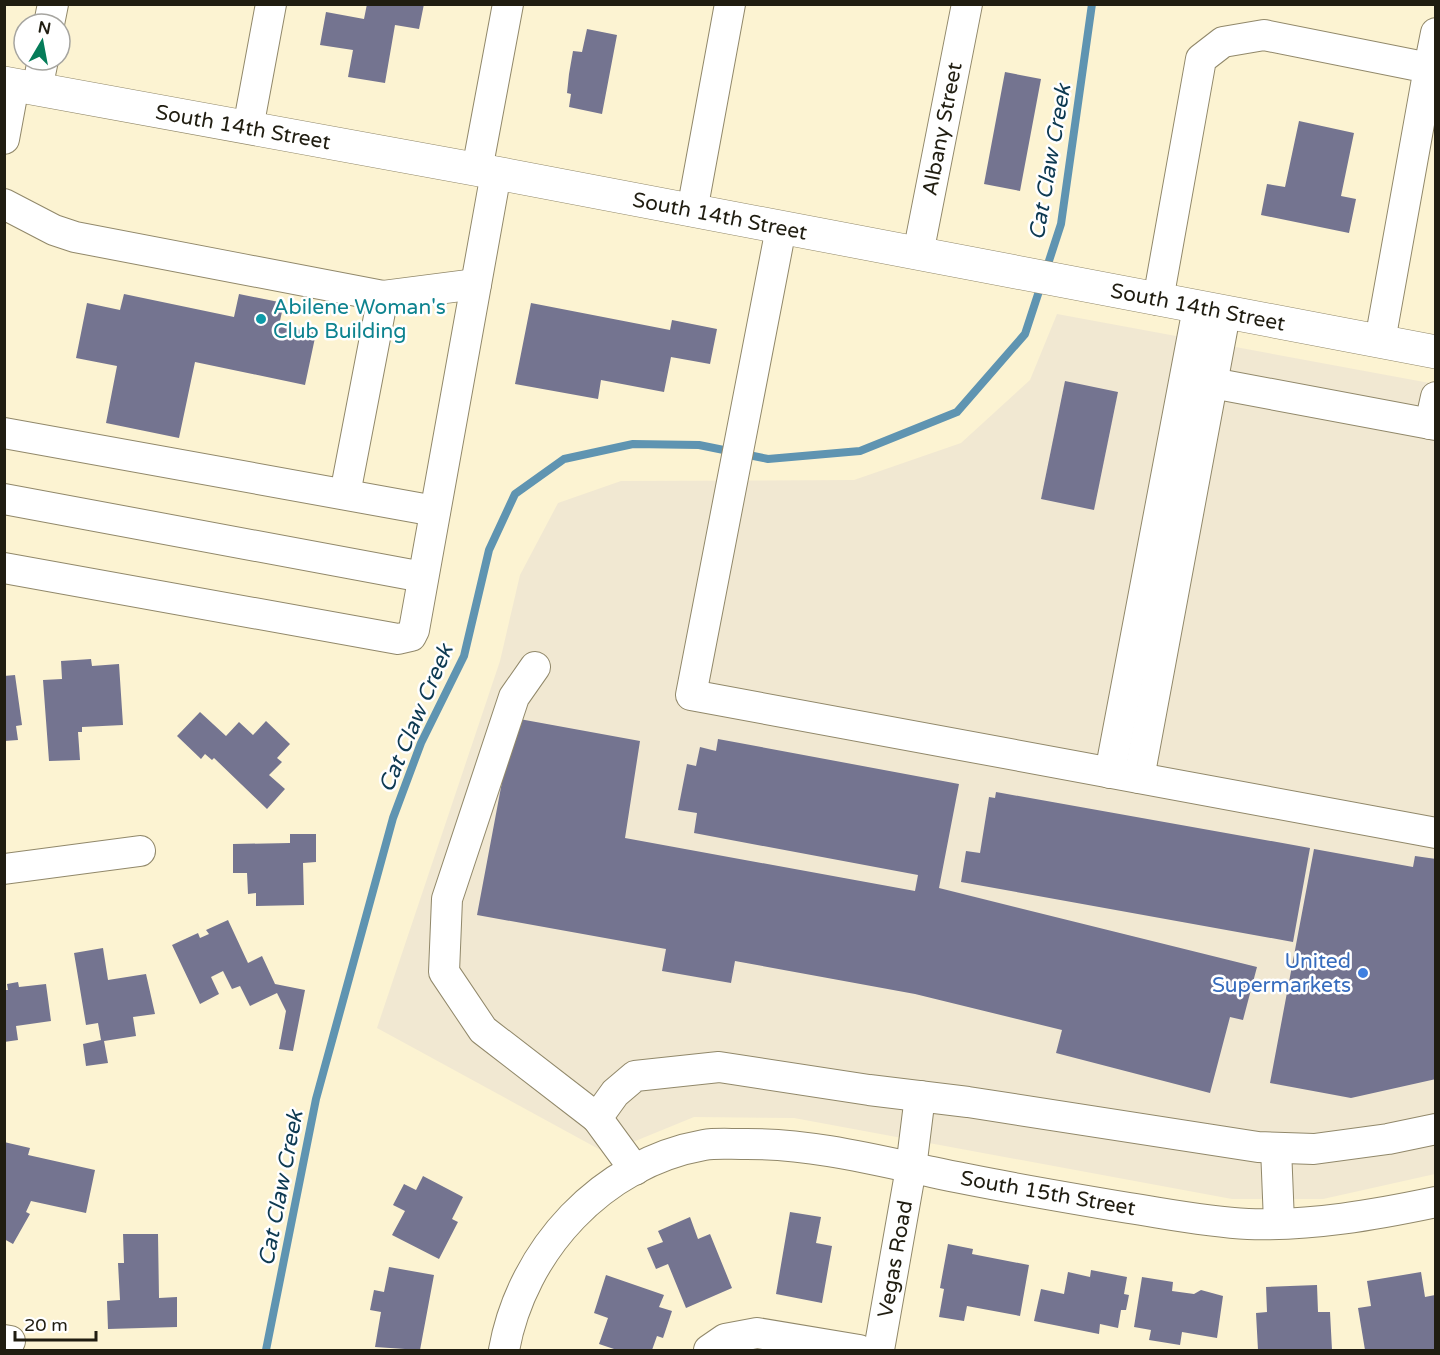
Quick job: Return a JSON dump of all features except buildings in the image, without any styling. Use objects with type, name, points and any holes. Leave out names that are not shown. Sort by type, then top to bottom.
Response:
[{"type":"main road","name":"South 14th Street","points":[[25,79],[248,128],[1436,352]]},
{"type":"street","points":[[248,128],[271,4]]},
{"type":"street","points":[[4,568],[404,639],[414,630],[476,284],[486,172],[508,4]]},
{"type":"street","points":[[692,211],[730,4]]},
{"type":"street","name":"Albany Street","points":[[918,254],[967,4]]},
{"type":"street","points":[[1380,341],[1436,33]]},
{"type":"street","points":[[1158,300],[1201,60],[1223,42],[1264,35],[1429,68]]},
{"type":"street","points":[[4,139],[25,79]]},
{"type":"street","points":[[4,204],[54,230],[86,240],[383,296],[476,284]]},
{"type":"street","points":[[781,228],[692,695],[1436,833]]},
{"type":"street","points":[[345,494],[383,296]]},
{"type":"street","points":[[1125,775],[1212,311]]},
{"type":"street","points":[[1125,775],[1212,383],[1212,311]]},
{"type":"street","points":[[1212,383],[1434,415]]},
{"type":"street","points":[[4,433],[435,511]]},
{"type":"street","points":[[4,499],[423,577]]},
{"type":"street","points":[[535,667],[514,697],[447,898],[444,972],[483,1030],[597,1118],[635,1170]]},
{"type":"street","points":[[4,869],[140,851]]},
{"type":"street","points":[[597,1118],[615,1093],[634,1076],[720,1067],[1276,1148],[1314,1149],[1389,1139],[1436,1128]]},
{"type":"street","name":"Vegas Road","points":[[879,1350],[911,1168],[920,1096]]},
{"type":"street","name":"South 15th Street","points":[[504,1350],[528,1278],[563,1226],[605,1186],[662,1156],[705,1145],[755,1144],[828,1149],[1002,1187],[1183,1216],[1249,1224],[1361,1218],[1436,1202]]},
{"type":"street","points":[[1276,1148],[1279,1222]]},
{"type":"street","points":[[710,1350],[725,1339],[757,1333],[859,1350]]},
{"type":"shaded area","points":[[1057,314],[1435,384],[1435,1174],[1323,1199],[1232,1199],[794,1118],[694,1117],[606,1153],[377,1028],[500,661],[520,575],[558,503],[621,481],[854,480],[961,443],[1030,380]]},
{"type":"waterway","name":"Cat Claw Creek","points":[[1046,270],[1061,224],[1092,4]]},
{"type":"waterway","name":"Cat Claw Creek","points":[[266,1350],[316,1099],[393,818],[421,743],[464,656],[489,550],[515,494],[564,459],[633,444],[699,445],[768,459],[860,451],[957,412],[1025,334],[1042,282]]},
{"type":"place","name":"Abilene Woman's Club Building","points":[[261,319]]},
{"type":"place","name":"United Supermarkets","points":[[1363,973]]}]
